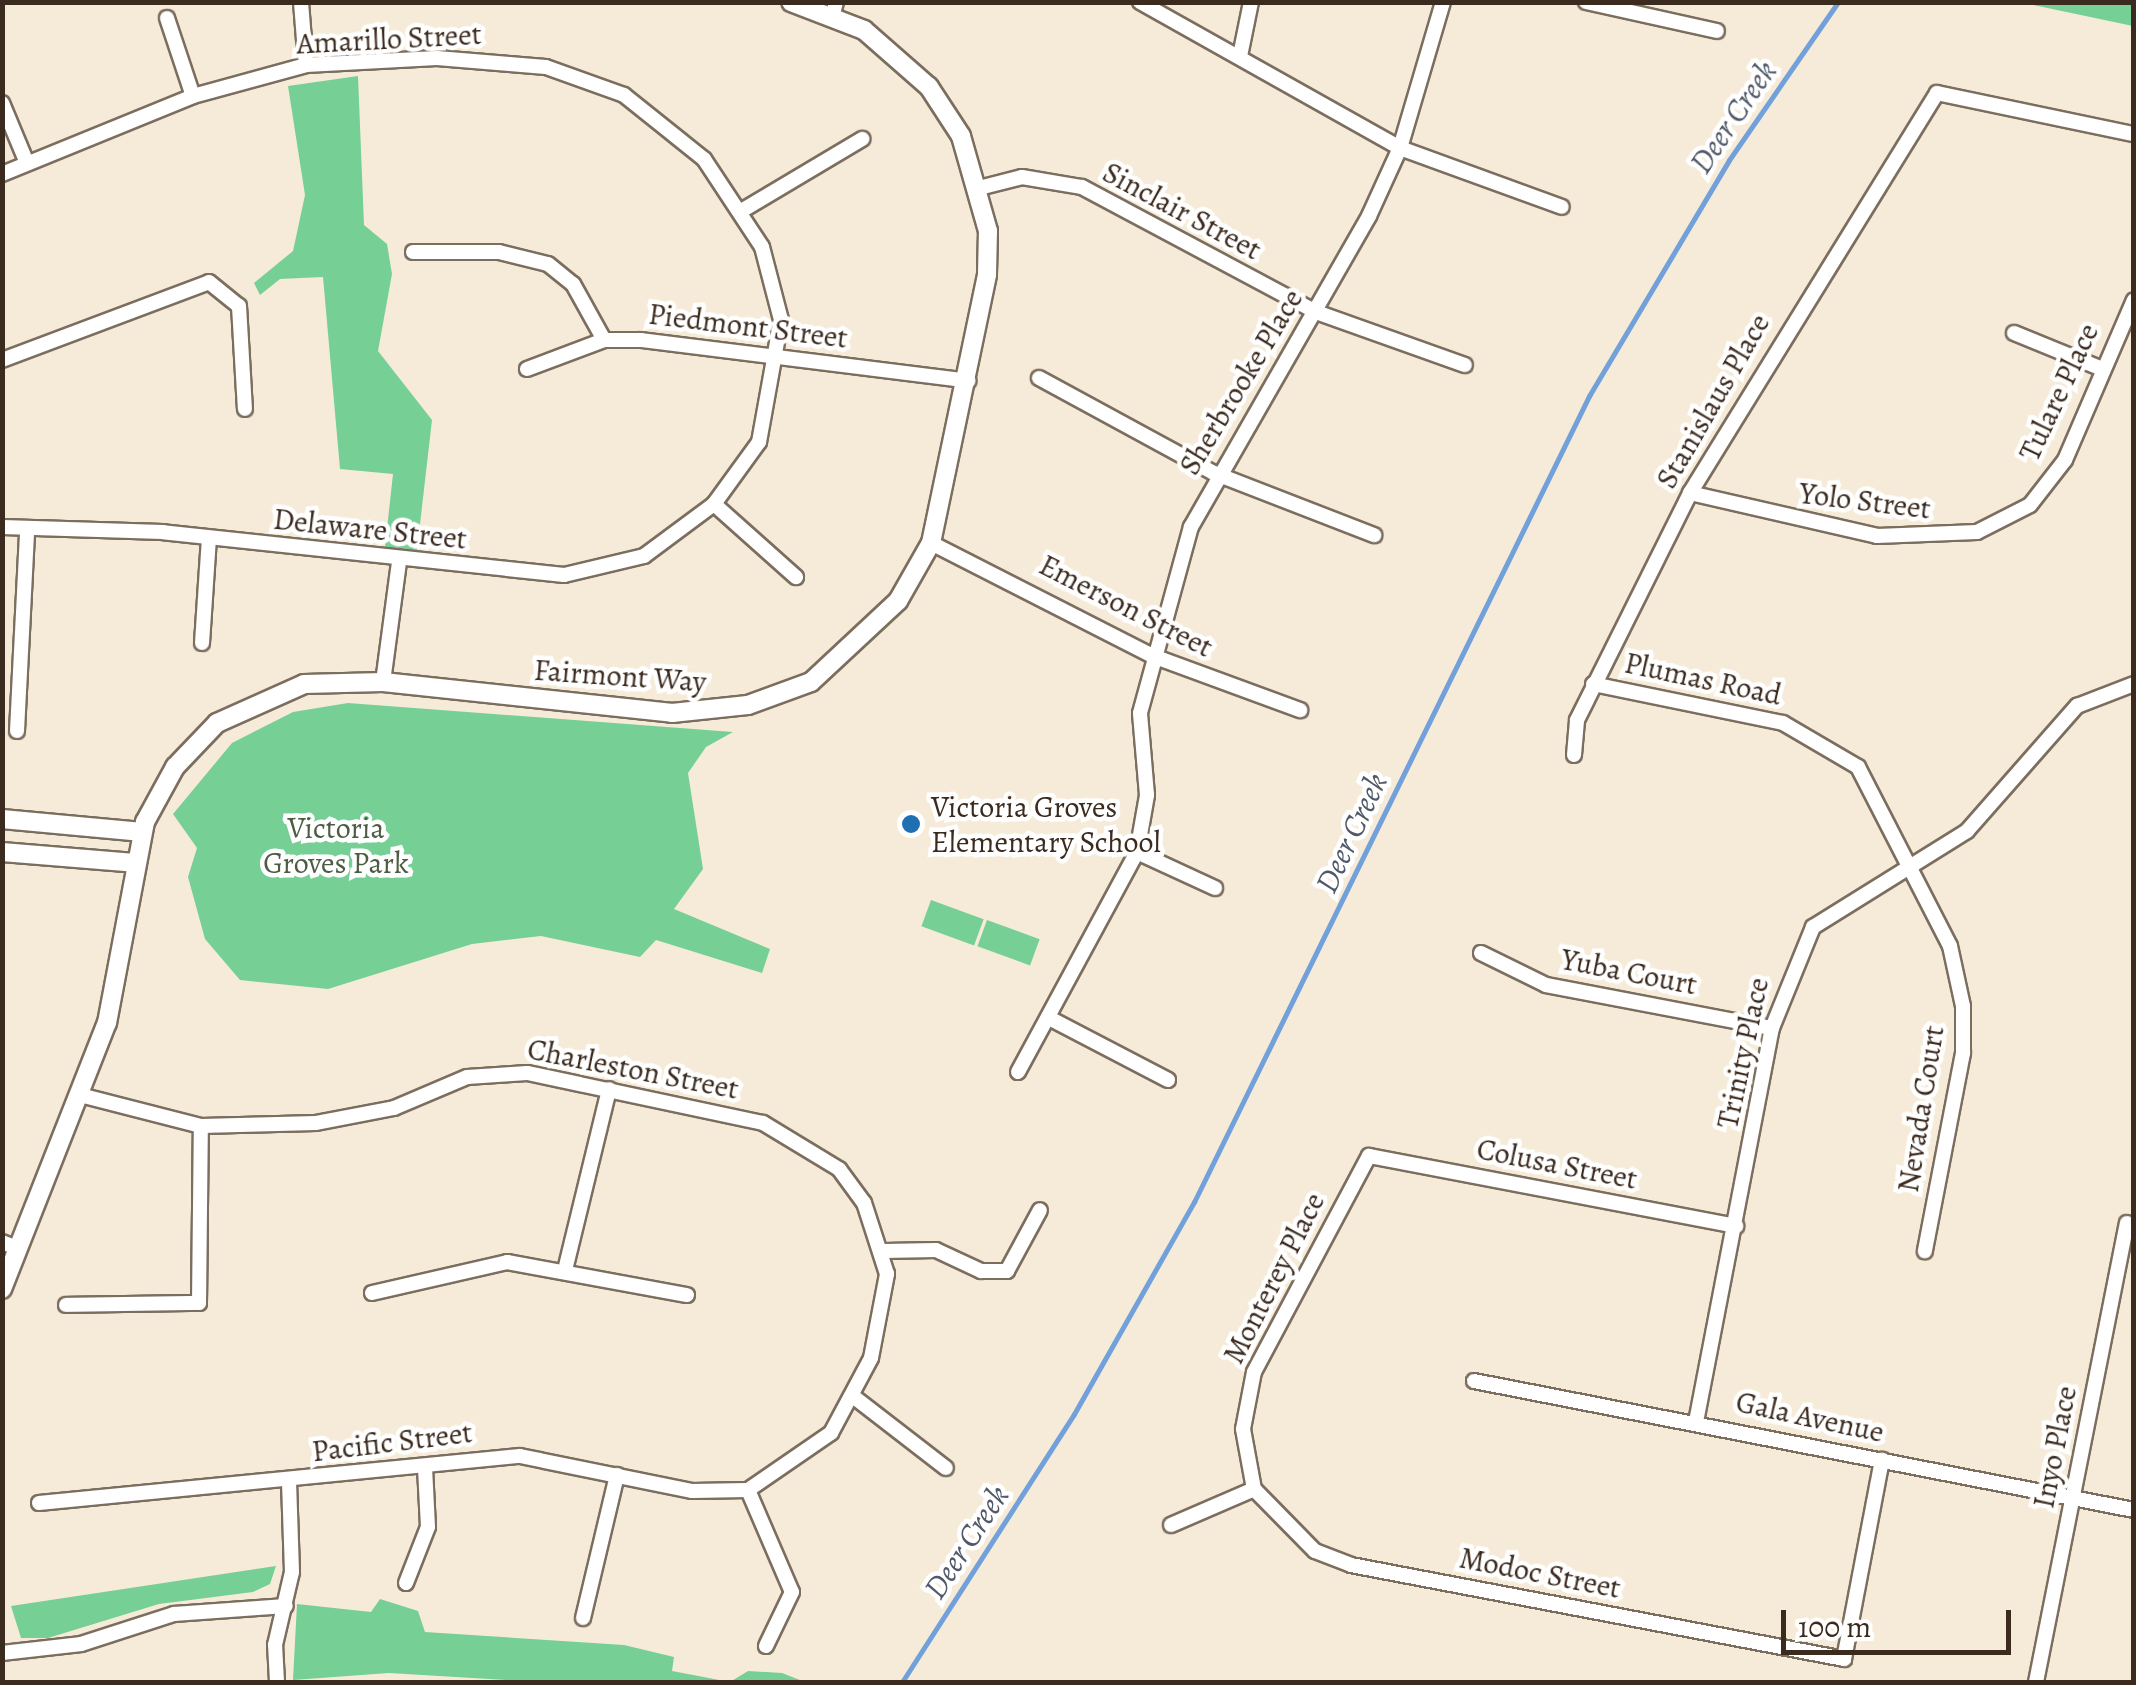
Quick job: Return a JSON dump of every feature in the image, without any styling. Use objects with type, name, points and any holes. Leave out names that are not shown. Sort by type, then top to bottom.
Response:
[{"type":"street","points":[[301,2],[306,65]]},
{"type":"street","name":"Fairmont Way","points":[[2,1289],[11,1245],[80,1095],[107,1023],[142,832],[175,767],[242,708],[304,684],[383,682],[672,712],[748,705],[811,682],[846,656],[898,602],[931,542],[968,381],[988,274],[979,188],[961,136],[929,88],[891,48],[834,8],[791,2]]},
{"type":"street","points":[[1140,2],[1400,148],[1562,207]]},
{"type":"street","points":[[1240,56],[1251,2]]},
{"type":"street","name":"Sherbrooke Place","points":[[1018,1072],[1051,1019],[1137,852],[1147,795],[1140,713],[1153,656],[1214,473],[1316,312],[1400,148],[1442,2]]},
{"type":"street","points":[[1586,2],[1717,31]]},
{"type":"street","points":[[167,18],[193,96]]},
{"type":"street","name":"Amarillo Street","points":[[2,174],[193,96],[306,65],[437,58],[586,78],[656,116],[743,210],[774,282],[780,356]]},
{"type":"street","name":"Stanislaus Place","points":[[1574,755],[1593,684],[1690,493],[1937,93],[2134,134]]},
{"type":"street","points":[[2,103],[27,163]]},
{"type":"street","points":[[743,210],[862,139]]},
{"type":"street","name":"Sinclair Street","points":[[979,188],[1022,177],[1082,187],[1316,312],[1464,365]]},
{"type":"street","points":[[413,252],[499,252],[548,264],[573,284],[604,340]]},
{"type":"street","points":[[2,360],[208,282],[227,288],[239,306],[245,410]]},
{"type":"street","name":"Tulare Place","points":[[2030,504],[2064,460],[2134,300]]},
{"type":"street","points":[[2014,333],[2102,368]]},
{"type":"street","name":"Piedmont Street","points":[[527,369],[604,340],[780,356],[968,381]]},
{"type":"street","name":"Delaware Street","points":[[2,527],[27,533],[210,538],[399,562],[564,576],[644,556],[714,504],[759,442],[780,356]]},
{"type":"street","points":[[1040,378],[1214,473],[1374,535]]},
{"type":"street","name":"Yolo Street","points":[[1690,493],[1927,541],[1977,532],[2030,504]]},
{"type":"street","points":[[714,504],[796,577]]},
{"type":"street","points":[[18,731],[27,533]]},
{"type":"street","points":[[202,644],[210,538]]},
{"type":"street","name":"Emerson Street","points":[[931,542],[1153,656],[1300,710]]},
{"type":"street","points":[[383,682],[399,562]]},
{"type":"street","name":"Plumas Road","points":[[1593,684],[1783,722],[1831,745],[1858,767],[1912,865]]},
{"type":"street","name":"Trinity Place","points":[[1696,1422],[1772,1028],[1812,927],[1996,808],[2044,736],[2078,706],[2134,684]]},
{"type":"street","points":[[2,819],[142,832]]},
{"type":"street","points":[[2,852],[135,863]]},
{"type":"street","points":[[1137,852],[1215,888]]},
{"type":"street","name":"Nevada Court","points":[[1912,865],[1950,946],[1964,1029],[1925,1251]]},
{"type":"street","name":"Yuba Court","points":[[1481,954],[1546,984],[1772,1028]]},
{"type":"street","points":[[1051,1019],[1168,1080]]},
{"type":"street","name":"Charleston Street","points":[[80,1095],[202,1126],[357,1118],[492,1072],[609,1089],[798,1136],[839,1169],[884,1251]]},
{"type":"street","points":[[566,1266],[609,1089]]},
{"type":"street","points":[[66,1305],[200,1303],[202,1126]]},
{"type":"street","name":"Colusa Street","points":[[1369,1156],[1736,1226]]},
{"type":"street","name":"Monterey Place","points":[[1254,1488],[1243,1429],[1254,1372],[1369,1156]]},
{"type":"street","points":[[766,1646],[792,1592],[748,1490],[811,1454],[854,1398],[878,1330],[884,1251],[936,1250],[1006,1271],[1040,1210]]},
{"type":"street","name":"Inyo Place","points":[[2036,1682],[2127,1223]]},
{"type":"street","points":[[372,1293],[507,1262],[566,1266],[687,1295]]},
{"type":"street","name":"Gala Avenue","points":[[1474,1381],[2134,1510]]},
{"type":"street","points":[[854,1398],[946,1468]]},
{"type":"street","name":"Pacific Street","points":[[38,1503],[520,1456],[692,1491],[748,1490]]},
{"type":"street","name":"Modoc Street","points":[[1254,1488],[1314,1550],[1351,1565],[1844,1659],[1882,1460]]},
{"type":"street","points":[[406,1584],[428,1526],[425,1467]]},
{"type":"street","points":[[583,1618],[617,1474]]},
{"type":"street","points":[[277,1682],[286,1606],[289,1481]]},
{"type":"street","points":[[1171,1525],[1254,1488]]},
{"type":"street","points":[[2,1654],[81,1644],[174,1614],[286,1606]]},
{"type":"green space","points":[[2024,3],[2133,3],[2133,26]]},
{"type":"green space","points":[[358,76],[364,225],[387,244],[392,274],[378,351],[432,420],[417,550],[385,547],[393,474],[340,469],[323,277],[280,279],[260,295],[254,283],[293,251],[305,195],[288,86]]},
{"type":"green space","name":"Victoria Groves Park","points":[[348,703],[733,732],[706,747],[688,773],[703,869],[674,909],[770,949],[762,973],[656,940],[640,957],[541,936],[472,944],[328,989],[240,980],[205,939],[188,877],[197,848],[173,814],[232,743],[293,712]]},
{"type":"green space","points":[[931,900],[984,919],[974,945],[921,926]]},
{"type":"green space","points":[[987,920],[1040,939],[1030,965],[977,946]]},
{"type":"green space","points":[[276,1566],[270,1584],[253,1592],[159,1604],[48,1638],[21,1638],[11,1606]]},
{"type":"green space","points":[[380,1599],[418,1611],[425,1632],[624,1645],[674,1657],[672,1671],[730,1682],[540,1682],[389,1673],[293,1680],[297,1604],[371,1612]]},
{"type":"green space","points":[[748,1671],[782,1673],[805,1682],[730,1682]]},
{"type":"waterway","name":"Deer Creek","points":[[902,1682],[1074,1414],[1194,1202],[1589,396],[1729,160],[1838,2]]},
{"type":"place","name":"Victoria Groves Elementary School","points":[[911,824]]}]
